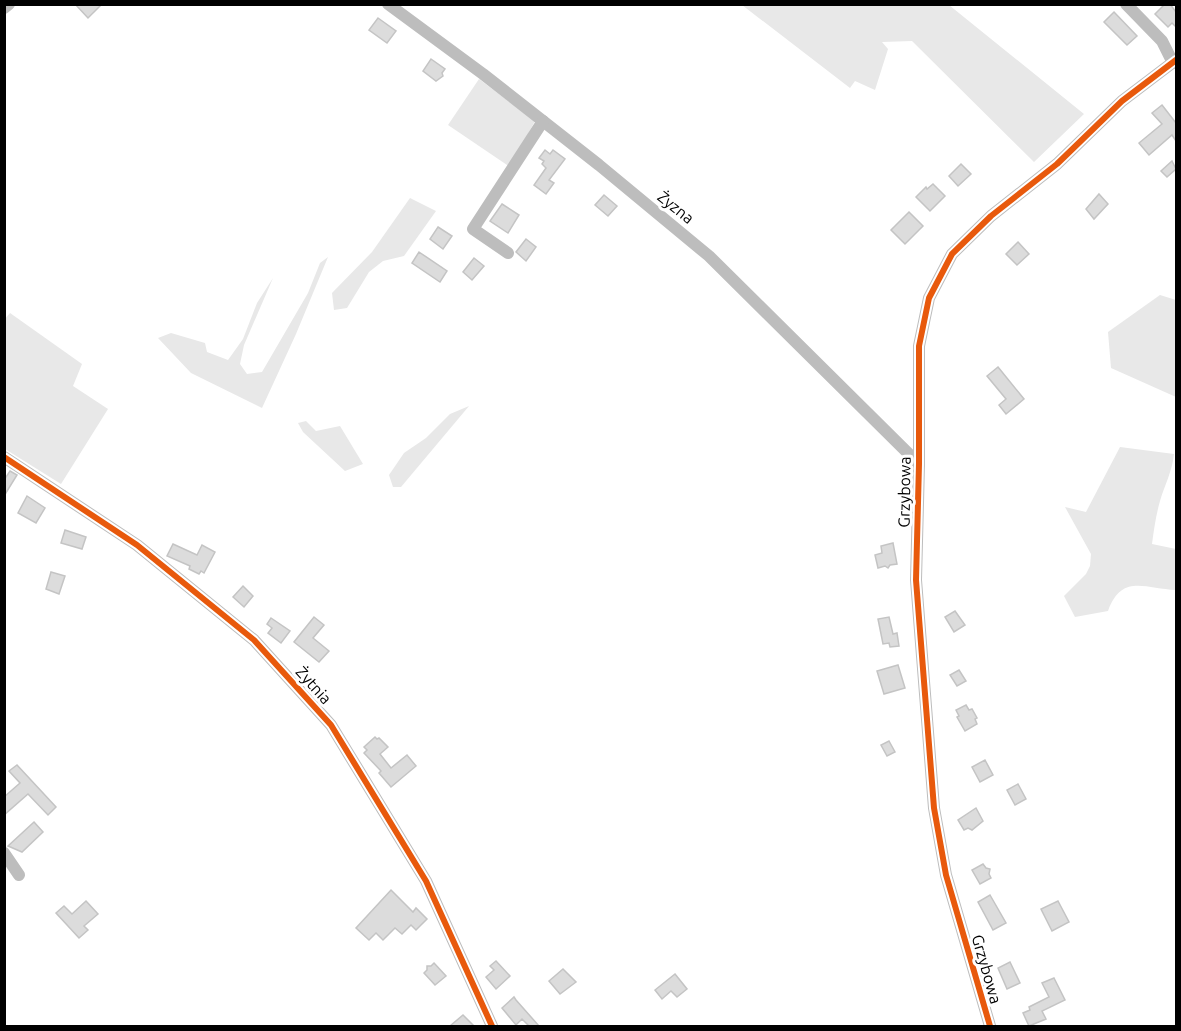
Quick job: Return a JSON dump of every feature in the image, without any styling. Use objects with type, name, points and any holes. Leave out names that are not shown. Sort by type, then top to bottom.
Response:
[{"type":"street","points":[[4,8],[9,4]]},
{"type":"street","name":"Żyzna","points":[[388,4],[543,121],[709,256],[919,464]]},
{"type":"street","points":[[1126,4],[1162,41],[1175,62]]},
{"type":"street","name":"Grzybowa","points":[[990,1026],[946,875],[934,808],[915,580],[919,464],[919,346],[929,298],[952,254],[991,216],[1057,164],[1122,101],[1175,62]]},
{"type":"street","points":[[508,253],[473,229],[543,121]]},
{"type":"street","name":"Żytnia","points":[[4,457],[137,545],[254,640],[331,725],[426,881],[492,1026]]},
{"type":"street","points":[[4,853],[19,875]]},
{"type":"shaded area","points":[[742,5],[949,5],[1084,114],[1034,162],[912,41],[882,42],[888,49],[875,90],[855,81],[850,88]]},
{"type":"shaded area","points":[[479,79],[535,121],[510,167],[448,125]]},
{"type":"shaded area","points":[[410,198],[436,211],[404,256],[383,261],[369,272],[347,308],[334,310],[332,293],[372,252]]},
{"type":"shaded area","points":[[328,257],[262,408],[191,373],[158,338],[171,333],[205,343],[207,352],[228,360],[243,339],[257,303],[273,278],[244,345],[240,364],[247,374],[262,372],[308,293],[320,263]]},
{"type":"shaded area","points":[[1160,295],[1176,300],[1176,397],[1111,368],[1108,332]]},
{"type":"shaded area","points":[[10,313],[82,364],[73,386],[108,409],[61,484],[5,449],[4,320]]},
{"type":"shaded area","points":[[469,406],[401,487],[393,487],[389,475],[404,453],[426,438],[450,414]]},
{"type":"shaded area","points":[[306,421],[316,431],[340,426],[363,464],[345,471],[303,432],[298,423]]},
{"type":"shaded area","points":[[1120,447],[1174,454],[1155,522],[1152,544],[1176,549],[1176,590],[1145,586],[1127,587],[1114,599],[1108,611],[1075,617],[1064,596],[1086,574],[1090,566],[1091,554],[1065,507],[1086,512]]},
{"type":"building","points":[[75,4],[102,4],[88,18]]},
{"type":"building","points":[[1165,4],[1170,4],[1176,12],[1176,27],[1172,23],[1168,27],[1155,14]]},
{"type":"building","points":[[1114,12],[1137,36],[1127,45],[1104,22]]},
{"type":"building","points":[[378,18],[396,31],[387,43],[369,30]]},
{"type":"building","points":[[431,59],[445,69],[443,76],[436,81],[423,71]]},
{"type":"building","points":[[1162,105],[1176,123],[1176,141],[1172,135],[1149,155],[1139,143],[1162,124],[1152,113]]},
{"type":"building","points":[[545,150],[550,154],[553,150],[565,159],[549,180],[554,183],[546,194],[534,185],[546,168],[542,164],[544,161],[539,158]]},
{"type":"building","points":[[1172,161],[1176,169],[1167,177],[1161,171]]},
{"type":"building","points":[[961,164],[971,174],[958,186],[949,176]]},
{"type":"building","points":[[933,184],[945,196],[930,211],[916,197],[926,187],[927,189]]},
{"type":"building","points":[[1099,194],[1108,204],[1094,219],[1086,209]]},
{"type":"building","points":[[604,195],[617,206],[608,216],[595,205]]},
{"type":"building","points":[[502,204],[519,215],[508,233],[490,221]]},
{"type":"building","points":[[909,212],[923,226],[905,244],[891,230]]},
{"type":"building","points":[[438,227],[452,236],[443,249],[430,239]]},
{"type":"building","points":[[526,239],[536,247],[526,261],[516,252]]},
{"type":"building","points":[[1018,242],[1029,254],[1017,265],[1006,254]]},
{"type":"building","points":[[419,252],[447,271],[440,282],[412,263]]},
{"type":"building","points":[[474,258],[484,266],[472,280],[463,272]]},
{"type":"building","points":[[998,367],[1024,399],[1006,414],[999,405],[1006,399],[987,376]]},
{"type":"building","points":[[10,471],[17,475],[4,496],[4,480]]},
{"type":"building","points":[[27,496],[45,508],[36,523],[18,513]]},
{"type":"building","points":[[65,530],[86,537],[82,549],[61,543]]},
{"type":"building","points":[[893,543],[897,564],[890,565],[888,568],[885,566],[878,568],[875,555],[882,553],[881,546]]},
{"type":"building","points":[[173,544],[197,555],[202,545],[215,552],[204,573],[201,571],[199,574],[189,569],[190,566],[167,556]]},
{"type":"building","points":[[51,572],[65,576],[59,594],[46,589]]},
{"type":"building","points":[[243,586],[253,596],[244,607],[233,597]]},
{"type":"building","points":[[955,611],[965,625],[954,632],[945,617]]},
{"type":"building","points":[[314,617],[324,625],[313,638],[329,651],[319,662],[294,642]]},
{"type":"building","points":[[889,617],[893,634],[897,633],[899,646],[890,647],[889,643],[883,644],[878,619]]},
{"type":"building","points":[[271,618],[290,631],[281,643],[268,633],[272,628],[267,624]]},
{"type":"building","points":[[898,665],[905,688],[884,694],[877,671]]},
{"type":"building","points":[[959,670],[966,681],[957,686],[950,675]]},
{"type":"building","points":[[966,705],[969,710],[972,709],[977,718],[975,719],[977,724],[965,731],[957,717],[959,716],[956,710]]},
{"type":"building","points":[[375,737],[388,747],[380,754],[391,768],[407,755],[416,766],[391,787],[379,773],[381,771],[364,753],[367,750],[364,747]]},
{"type":"building","points":[[889,741],[895,752],[887,756],[881,745]]},
{"type":"building","points":[[985,760],[993,775],[980,782],[972,767]]},
{"type":"building","points":[[17,765],[56,807],[48,815],[28,794],[4,815],[4,797],[20,783],[9,771]]},
{"type":"building","points":[[1018,784],[1026,799],[1015,805],[1007,790]]},
{"type":"building","points":[[976,808],[983,821],[972,830],[968,828],[964,830],[958,820]]},
{"type":"building","points":[[34,822],[43,832],[22,852],[8,846]]},
{"type":"building","points":[[983,864],[990,869],[991,878],[980,884],[972,870]]},
{"type":"building","points":[[391,890],[413,912],[416,908],[427,919],[416,930],[411,925],[402,934],[395,928],[383,940],[376,933],[369,940],[356,928]]},
{"type":"building","points":[[990,895],[1006,923],[993,930],[978,902]]},
{"type":"building","points":[[86,901],[98,914],[84,926],[88,930],[79,938],[56,913],[64,906],[72,914]]},
{"type":"building","points":[[1058,901],[1069,922],[1052,931],[1041,909]]},
{"type":"building","points":[[496,961],[510,976],[496,989],[486,977],[494,970],[490,966]]},
{"type":"building","points":[[1010,962],[1020,983],[1007,989],[998,968]]},
{"type":"building","points":[[434,963],[446,976],[435,985],[424,973],[427,966]]},
{"type":"building","points":[[563,969],[576,982],[560,994],[549,981]]},
{"type":"building","points":[[675,974],[687,989],[677,997],[671,991],[662,999],[655,990]]},
{"type":"building","points":[[1054,978],[1065,1000],[1042,1011],[1046,1019],[1029,1026],[1023,1013],[1030,1010],[1029,1007],[1049,997],[1042,983]]},
{"type":"building","points":[[514,997],[539,1026],[529,1026],[522,1019],[516,1025],[502,1008]]},
{"type":"building","points":[[463,1015],[474,1026],[450,1026]]},
{"type":"cycle path","points":[[990,1026],[946,875],[934,808],[916,580],[919,346],[929,298],[952,254],[991,216],[1057,164],[1122,101],[1176,60]]},
{"type":"cycle path","points":[[4,457],[137,545],[254,640],[331,725],[426,881],[492,1026]]}]
